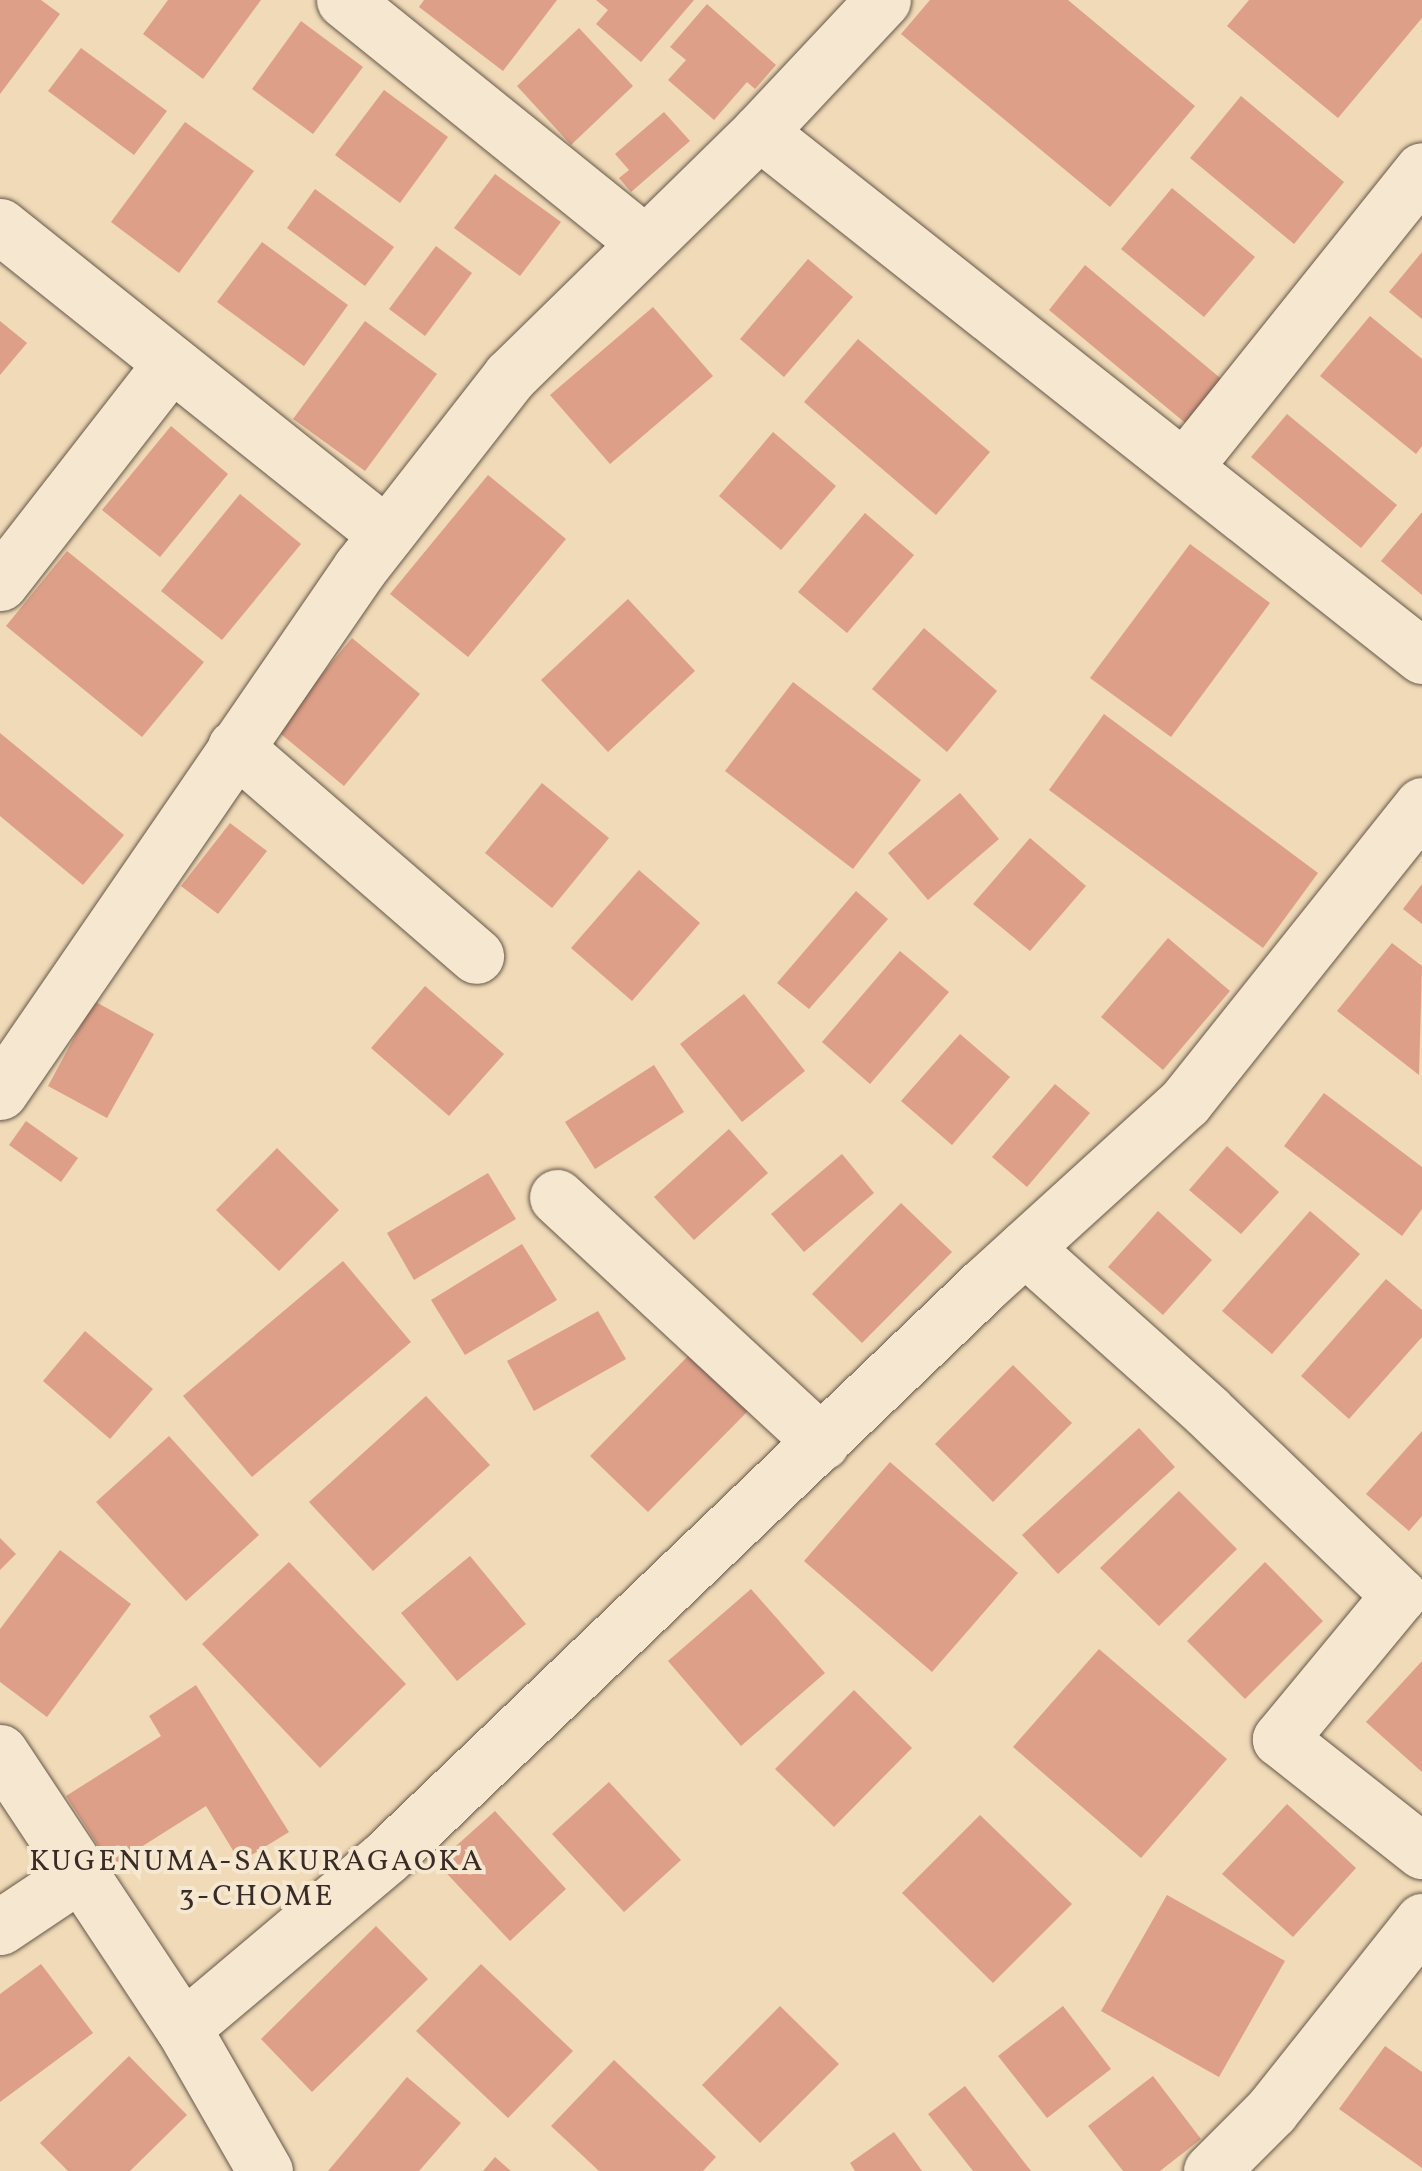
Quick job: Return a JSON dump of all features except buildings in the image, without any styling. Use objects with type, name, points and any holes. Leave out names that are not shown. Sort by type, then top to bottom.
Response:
[{"type":"street","points":[[344,0],[644,241]]},
{"type":"street","points":[[0,1092],[235,747],[386,534],[510,376],[759,132],[883,0]]},
{"type":"street","points":[[759,132],[1422,656]]},
{"type":"street","points":[[1184,466],[1422,170]]},
{"type":"street","points":[[0,226],[386,534]]},
{"type":"street","points":[[0,583],[170,365]]},
{"type":"street","points":[[235,747],[476,956]]},
{"type":"street","points":[[184,2028],[387,1856],[1025,1248],[1184,1102],[1422,805]]},
{"type":"street","points":[[557,1197],[822,1442]]},
{"type":"street","points":[[1025,1248],[1208,1411],[1399,1595],[1280,1739],[1422,1851]]},
{"type":"street","points":[[0,1752],[184,2028],[241,2159]]},
{"type":"street","points":[[0,1927],[81,1873]]},
{"type":"street","points":[[1211,2171],[1271,2111],[1422,1921]]},
{"type":"district","name":"KUGENUMA-SAKURAGAOKA 3-CHOME","points":[[257,1879]]}]
